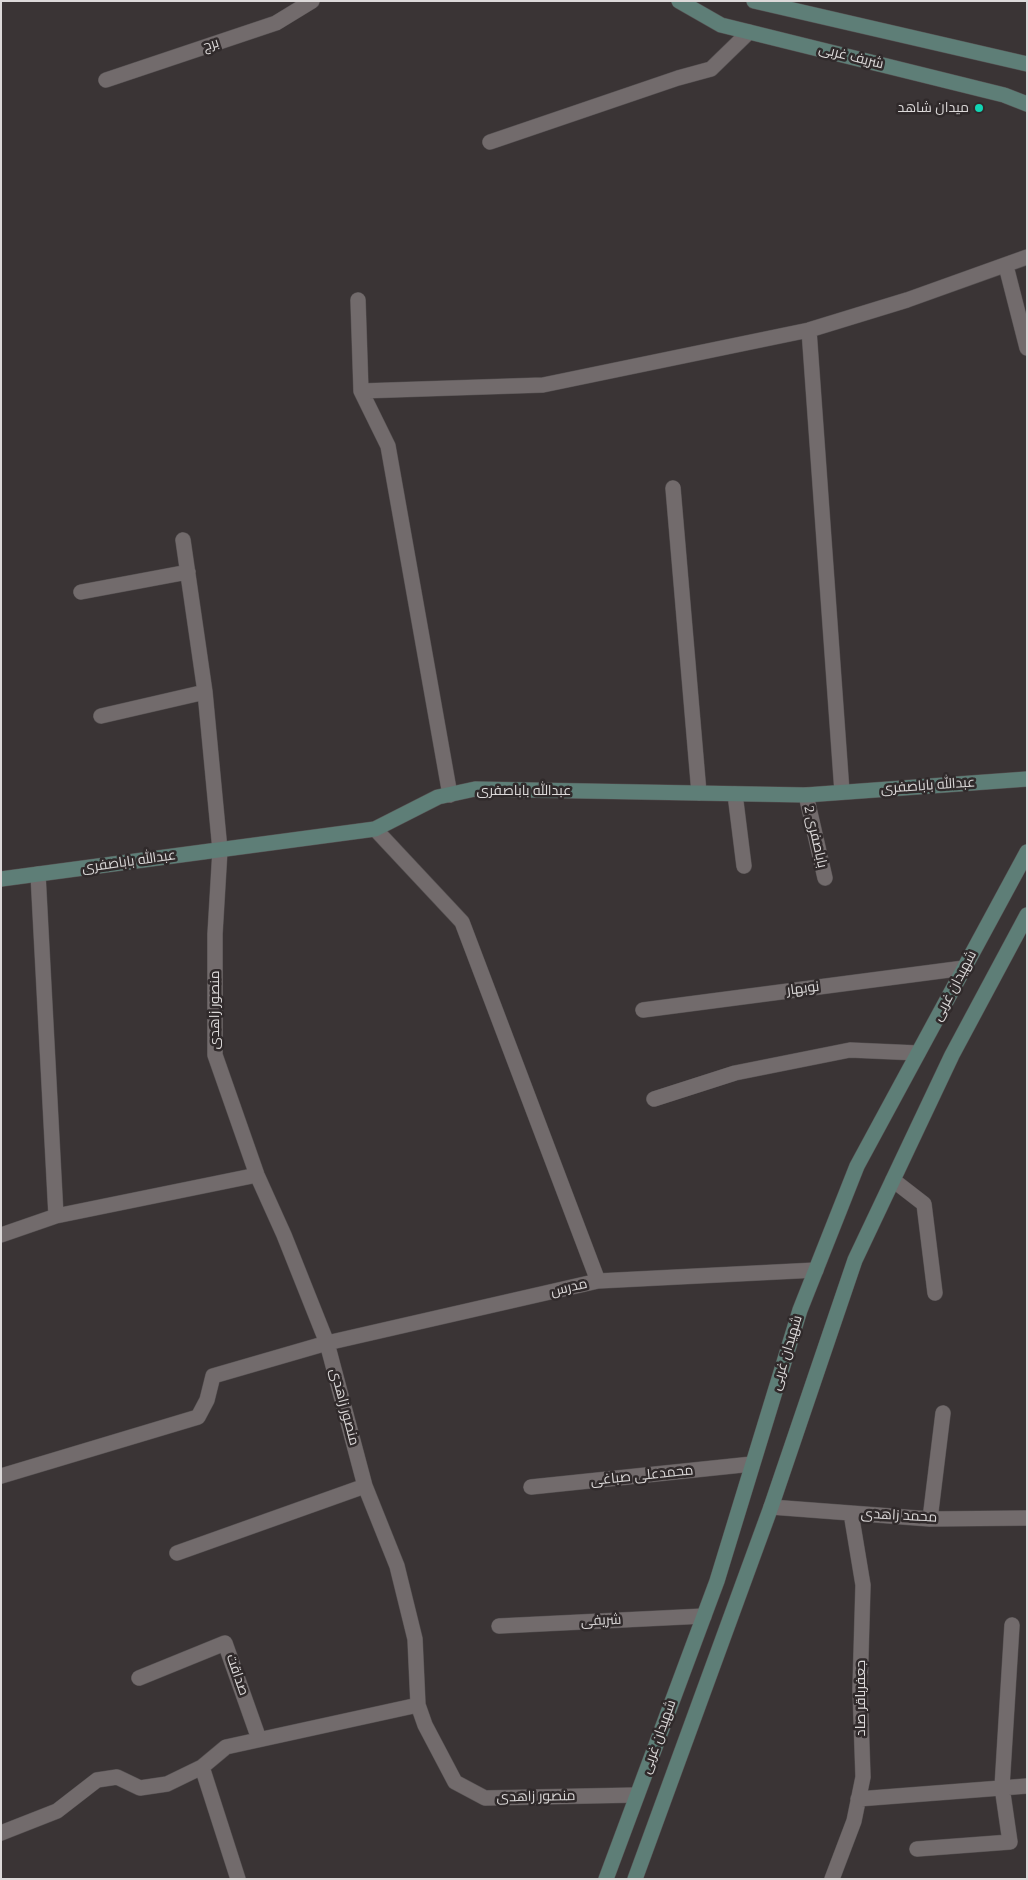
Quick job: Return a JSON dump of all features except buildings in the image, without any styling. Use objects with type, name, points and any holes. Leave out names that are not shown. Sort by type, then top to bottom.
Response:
[{"type":"main road","name":"شریف غربی","points":[[679,1],[721,25],[1004,95],[1027,104]]},
{"type":"main road","points":[[754,1],[1027,64]]},
{"type":"main road","name":"عبدالله باباصفری","points":[[1,879],[375,829],[438,797],[475,789],[806,795],[1027,779]]},
{"type":"main road","name":"شهیدان غربی","points":[[606,1879],[717,1581],[800,1310],[857,1166],[1027,852]]},
{"type":"main road","name":"شهیدان غربی","points":[[635,1879],[771,1507],[855,1260],[952,1055],[1027,915]]},
{"type":"street","name":"برج","points":[[106,80],[276,23],[312,1]]},
{"type":"street","points":[[490,142],[678,78],[711,69],[749,32]]},
{"type":"street","points":[[362,391],[543,385],[810,330],[907,300],[1027,258]]},
{"type":"street","points":[[1006,266],[1027,348]]},
{"type":"street","points":[[358,300],[362,391],[388,446],[450,795]]},
{"type":"street","points":[[810,330],[842,792]]},
{"type":"street","points":[[673,488],[699,793]]},
{"type":"street","name":"منصور زاهدی","points":[[183,540],[206,692],[220,850],[215,934],[215,1056],[257,1174],[284,1235],[327,1343],[365,1486],[397,1566],[415,1639],[418,1705],[425,1725],[455,1782],[485,1798],[637,1795]]},
{"type":"street","points":[[81,592],[188,572]]},
{"type":"street","points":[[101,716],[206,692]]},
{"type":"street","points":[[735,794],[744,866]]},
{"type":"street","name":"باباصفری 2","points":[[806,795],[825,878]]},
{"type":"street","points":[[375,829],[462,922],[598,1282]]},
{"type":"street","points":[[38,874],[56,1216]]},
{"type":"street","name":"نوبهار","points":[[642,1010],[964,968]]},
{"type":"street","points":[[654,1099],[735,1073],[850,1050],[918,1053]]},
{"type":"street","points":[[1,1235],[56,1216],[257,1174]]},
{"type":"street","points":[[893,1180],[924,1204],[935,1293]]},
{"type":"street","name":"مدرس","points":[[1,1476],[198,1417],[207,1400],[214,1376],[327,1343],[598,1282],[816,1270]]},
{"type":"street","points":[[930,1519],[943,1413]]},
{"type":"street","name":"محمدعلی صباغی","points":[[531,1487],[752,1464]]},
{"type":"street","points":[[177,1553],[365,1486]]},
{"type":"street","name":"محمد زاهدی","points":[[771,1507],[930,1519],[1027,1518]]},
{"type":"street","name":"جعفرباقر صاد","points":[[832,1879],[854,1820],[863,1777],[860,1690],[862,1585],[851,1513]]},
{"type":"street","name":"شریفی","points":[[499,1626],[704,1616]]},
{"type":"street","points":[[917,1849],[1010,1842],[1002,1787],[1012,1625]]},
{"type":"street","name":"صداقت","points":[[139,1678],[225,1643],[259,1739]]},
{"type":"street","points":[[1,1833],[57,1811],[97,1780],[117,1777],[140,1788],[167,1784],[202,1766],[226,1747],[418,1705]]},
{"type":"street","points":[[202,1766],[238,1879]]},
{"type":"street","points":[[858,1799],[1027,1786]]},
{"type":"place","name":"میدان شاهد","points":[[979,108]]}]
